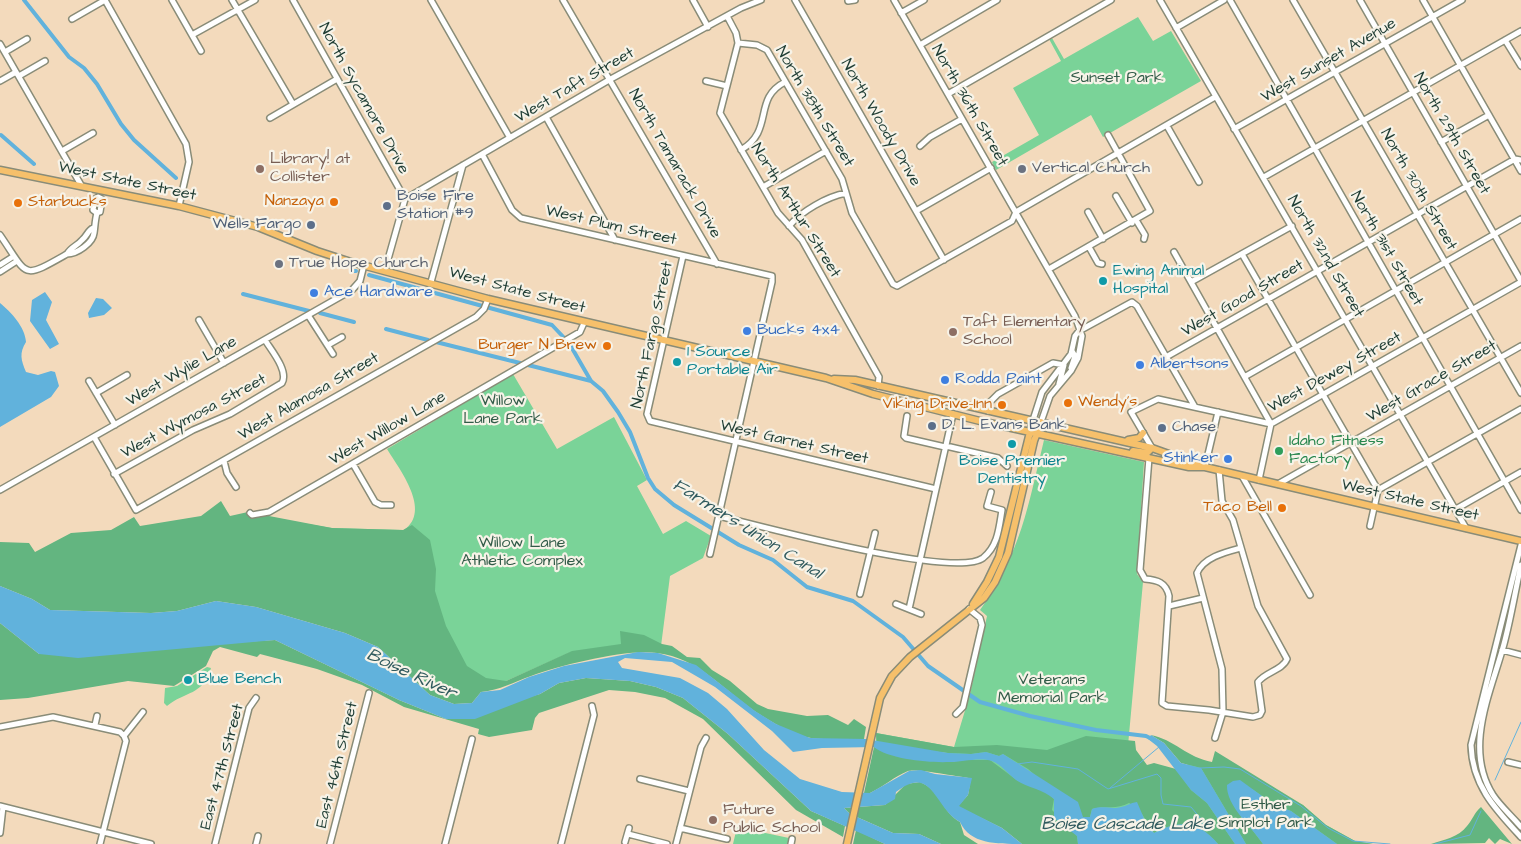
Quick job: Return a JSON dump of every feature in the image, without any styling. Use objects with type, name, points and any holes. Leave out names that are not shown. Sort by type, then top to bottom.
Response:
[{"type":"main road","name":"West State Street","points":[[0,170],[179,206],[258,228],[317,251],[431,282],[486,304],[584,323],[826,378],[902,401],[1030,432],[1189,467],[1205,467]]},
{"type":"main road","name":"West State Street","points":[[826,378],[855,380],[923,398],[1033,420],[1152,448],[1205,467],[1521,541]]},
{"type":"main road","name":"West State Street","points":[[851,387],[874,390],[878,386]]},
{"type":"main road","name":"West State Street","points":[[902,401],[904,397],[923,398]]},
{"type":"main road","points":[[969,610],[987,582],[999,557],[1033,420]]},
{"type":"main road","points":[[847,844],[880,698],[892,676],[910,657],[984,598],[1003,567],[1041,422]]},
{"type":"main road","points":[[1116,440],[1135,440],[1143,433]]},
{"type":"main road","name":"West State Street","points":[[1114,450],[1146,453],[1152,448]]},
{"type":"street","points":[[72,19],[105,0],[186,144],[188,162],[179,206]]},
{"type":"street","points":[[172,0],[201,51]]},
{"type":"street","points":[[232,0],[293,104]]},
{"type":"street","points":[[192,35],[255,0]]},
{"type":"street","name":"North Sycamore Drive","points":[[292,0],[405,200],[385,270]]},
{"type":"street","points":[[431,0],[510,138]]},
{"type":"street","name":"North Tamarack Drive","points":[[564,0],[717,264]]},
{"type":"street","points":[[693,0],[708,27]]},
{"type":"street","name":"West Taft Street","points":[[405,200],[609,80],[727,16],[761,0]]},
{"type":"street","name":"North Woody Drive","points":[[795,0],[944,260]]},
{"type":"street","points":[[848,1],[855,0]]},
{"type":"street","name":"North 36th Street","points":[[894,0],[1075,316],[1082,336],[1080,353],[1071,371],[1050,396],[1041,422]]},
{"type":"street","points":[[901,13],[924,0]]},
{"type":"street","points":[[920,45],[997,0]]},
{"type":"street","points":[[948,94],[1112,0]]},
{"type":"street","name":"North 32nd Street","points":[[1160,0],[1215,97],[1319,271],[1466,528]]},
{"type":"street","points":[[1176,28],[1224,0]]},
{"type":"street","name":"North 31st Street","points":[[1230,0],[1521,510]]},
{"type":"street","name":"North 30th Street","points":[[1293,0],[1521,394]]},
{"type":"street","name":"North 29th Street","points":[[1360,0],[1521,282]]},
{"type":"street","points":[[1423,0],[1521,170]]},
{"type":"street","name":"West Sunset Avenue","points":[[1234,129],[1462,0]]},
{"type":"street","points":[[727,16],[736,33],[738,43]]},
{"type":"street","points":[[1264,178],[1521,31]]},
{"type":"street","points":[[4,52],[27,39]]},
{"type":"street","points":[[1505,40],[1521,66]]},
{"type":"street","name":"North 38th Street","points":[[738,43],[765,48],[842,179],[852,213],[892,284],[898,286],[944,260]]},
{"type":"street","name":"North Arthur Street","points":[[738,43],[720,113],[778,213],[802,240],[880,377],[878,386]]},
{"type":"street","points":[[0,44],[81,185]]},
{"type":"street","points":[[0,82],[46,62]]},
{"type":"street","points":[[270,118],[337,79]]},
{"type":"street","points":[[706,81],[727,86]]},
{"type":"street","points":[[741,150],[752,144],[759,132],[770,93],[785,82]]},
{"type":"street","points":[[944,260],[1012,221],[1016,212],[1215,97]]},
{"type":"street","points":[[1441,142],[1489,115]]},
{"type":"street","points":[[546,117],[615,240]]},
{"type":"street","points":[[920,146],[962,119]]},
{"type":"street","points":[[1167,126],[1199,182]]},
{"type":"street","points":[[759,132],[767,134]]},
{"type":"street","points":[[62,151],[93,133]]},
{"type":"street","points":[[1048,270],[1150,211],[1108,135]]},
{"type":"street","points":[[763,187],[826,151]]},
{"type":"street","name":"West Plum Street","points":[[482,154],[517,215],[526,220],[769,275],[773,279],[754,362]]},
{"type":"street","points":[[1515,159],[1521,160]]},
{"type":"street","name":"West Good Street","points":[[1166,358],[1515,159]]},
{"type":"street","points":[[431,282],[464,165]]},
{"type":"street","points":[[916,210],[991,168]]},
{"type":"street","points":[[0,235],[25,270],[30,272],[37,271],[67,254],[93,228],[96,213],[100,212],[102,199],[98,196],[100,189]]},
{"type":"street","points":[[789,226],[801,215],[830,198],[846,193]]},
{"type":"street","points":[[1116,196],[1145,235],[1144,240]]},
{"type":"street","points":[[1088,212],[1103,239]]},
{"type":"street","points":[[1246,376],[1521,219]]},
{"type":"street","points":[[1191,282],[1292,226]]},
{"type":"street","points":[[1089,247],[1098,263],[1102,264]]},
{"type":"street","points":[[1174,252],[1246,376],[1271,424],[1259,480]]},
{"type":"street","points":[[1242,254],[1378,490],[1370,526]]},
{"type":"street","name":"North Fargo Street","points":[[648,419],[647,414],[682,256]]},
{"type":"street","points":[[0,265],[16,258]]},
{"type":"street","points":[[0,272],[16,258]]},
{"type":"street","name":"West Wylie Lane","points":[[0,490],[356,287],[364,265]]},
{"type":"street","name":"West Dewey Street","points":[[1152,448],[1132,412],[1152,401],[1158,399],[1271,424],[1521,282]]},
{"type":"street","points":[[1033,420],[1042,392],[1064,365],[1072,350],[1075,336],[1079,331],[1129,303],[1133,303],[1195,407]]},
{"type":"street","name":"West Alamosa Street","points":[[114,474],[136,510],[476,317],[486,304]]},
{"type":"street","points":[[308,315],[333,354]]},
{"type":"street","points":[[199,320],[224,363]]},
{"type":"street","name":"West Willow Lane","points":[[250,513],[260,516],[269,512],[567,340],[580,332],[584,323]]},
{"type":"street","points":[[328,346],[342,337]]},
{"type":"street","name":"West Wymosa Street","points":[[114,474],[185,434],[230,414],[278,386],[284,379],[283,371],[265,340]]},
{"type":"street","name":"West Grace Street","points":[[1278,484],[1521,346]]},
{"type":"street","points":[[1071,371],[1071,365],[1075,356],[1072,350]]},
{"type":"street","points":[[710,554],[754,362]]},
{"type":"street","points":[[988,411],[990,402],[998,394],[1050,365],[1056,363],[1064,365]]},
{"type":"street","points":[[1050,365],[1058,372]]},
{"type":"street","points":[[1059,384],[1064,365]]},
{"type":"street","points":[[96,393],[127,376]]},
{"type":"street","points":[[90,381],[115,425]]},
{"type":"street","points":[[1378,490],[1521,409]]},
{"type":"street","points":[[1205,467],[1218,412]]},
{"type":"street","points":[[909,609],[953,414]]},
{"type":"street","points":[[907,416],[904,436],[906,438],[998,458],[1006,466]]},
{"type":"street","name":"West Garnet Street","points":[[648,419],[653,422],[936,489]]},
{"type":"street","points":[[94,437],[114,474]]},
{"type":"street","points":[[1150,458],[1140,573],[1145,579],[1156,580],[1166,586],[1169,596],[1163,704],[1252,717],[1260,715],[1262,707],[1258,682],[1287,661],[1258,606],[1232,520],[1222,501],[1219,470]]},
{"type":"street","points":[[224,461],[227,473],[236,487]]},
{"type":"street","points":[[353,464],[375,502],[381,505],[391,505]]},
{"type":"street","points":[[1456,509],[1521,472]]},
{"type":"street","points":[[1242,476],[1310,595]]},
{"type":"street","points":[[719,516],[870,552],[920,561],[971,561],[982,559],[995,546],[1002,510],[988,506],[991,492]]},
{"type":"street","points":[[860,594],[875,533]]},
{"type":"street","points":[[1521,545],[1471,745],[1474,767],[1483,792],[1492,805],[1521,837]]},
{"type":"street","points":[[1215,738],[1223,712],[1222,669],[1198,578],[1199,569],[1217,556],[1241,548]]},
{"type":"street","points":[[1521,566],[1502,650],[1479,733],[1479,751],[1484,775],[1493,794],[1521,826]]},
{"type":"street","points":[[1515,596],[1521,597]]},
{"type":"street","points":[[1169,606],[1203,598]]},
{"type":"street","points":[[896,604],[921,614]]},
{"type":"street","points":[[956,714],[964,702],[982,625],[980,618],[969,610]]},
{"type":"street","points":[[1502,650],[1521,655]]},
{"type":"street","name":"East 46th Street","points":[[330,844],[369,693]]},
{"type":"street","name":"East 47th Street","points":[[215,844],[249,708],[256,698]]},
{"type":"street","points":[[561,844],[594,715],[592,706]]},
{"type":"street","points":[[124,736],[143,712]]},
{"type":"street","points":[[95,725],[97,716]]},
{"type":"street","points":[[0,727],[53,717],[95,725],[120,732],[124,736],[126,741],[100,844]]},
{"type":"street","points":[[676,844],[701,747],[706,738]]},
{"type":"street","points":[[445,844],[472,739]]},
{"type":"street","points":[[1508,762],[1521,765]]},
{"type":"street","points":[[640,779],[689,791]]},
{"type":"street","points":[[0,834],[2,807],[151,844]]},
{"type":"street","points":[[680,828],[727,839]]},
{"type":"street","points":[[625,842],[628,831],[667,844]]},
{"type":"street","points":[[256,844],[258,836]]},
{"type":"green space","name":"Sunset Park","points":[[1138,17],[1153,41],[1171,31],[1201,81],[1103,137],[1091,115],[996,170],[992,162],[1039,135],[1013,88],[1061,61],[1049,39],[1052,38],[1064,59]]},
{"type":"green space","name":"Willow Lane Athletic Complex","points":[[513,374],[557,449],[614,417],[647,480],[637,486],[663,534],[686,521],[711,536],[703,558],[670,576],[661,646],[571,652],[495,686],[451,698],[265,517],[332,528],[404,530],[412,522],[415,512],[414,502],[411,490],[387,449]]},
{"type":"green space","name":"Veterans Memorial Park","points":[[1044,440],[1144,462],[1137,574],[1143,582],[1123,800],[1197,759],[1303,805],[1326,825],[1355,841],[1373,844],[1022,844],[948,753],[876,742],[876,733],[954,747],[970,694],[987,616],[980,610],[994,589],[1014,549],[1028,508]]},
{"type":"green space","points":[[221,501],[230,516],[248,512],[332,528],[403,530],[412,525],[430,540],[436,569],[435,591],[446,626],[467,666],[486,678],[506,681],[572,651],[621,644],[620,631],[644,635],[662,644],[672,646],[687,657],[700,658],[712,670],[730,681],[757,704],[768,709],[807,716],[828,715],[848,725],[854,719],[866,727],[864,739],[811,738],[790,731],[756,712],[698,668],[686,661],[657,653],[628,653],[576,663],[531,676],[501,688],[481,692],[472,703],[454,704],[430,695],[378,647],[345,633],[256,607],[216,601],[177,611],[151,613],[50,610],[32,599],[0,586],[0,542],[29,543],[35,552],[71,533],[111,530],[134,517],[140,526],[201,516]]},
{"type":"green space","points":[[0,623],[39,654],[275,640],[399,700],[446,719],[540,694],[559,683],[586,678],[630,681],[656,687],[683,698],[728,734],[811,811],[845,826],[843,837],[796,810],[703,719],[665,698],[635,692],[609,690],[539,713],[535,718],[532,730],[489,737],[478,734],[479,729],[404,707],[362,685],[317,669],[260,654],[257,657],[220,647],[213,651],[206,666],[174,686],[128,681],[28,698],[0,700]]},
{"type":"green space","points":[[207,667],[211,668],[203,684],[193,692],[167,706],[164,703],[165,688],[177,686]]},
{"type":"green space","points":[[876,733],[954,747],[997,745],[1047,750],[1086,736],[1135,741],[1136,750],[1147,765],[1154,763],[1176,769],[1191,790],[1207,803],[1235,844],[1218,844],[1204,831],[1188,825],[1172,826],[1154,833],[1141,813],[1129,803],[1120,806],[1092,809],[1090,817],[1083,817],[1028,769],[1003,754],[999,756],[986,752],[971,754],[948,753],[877,745]]},
{"type":"green space","points":[[1151,735],[1166,740],[1203,760],[1212,762],[1215,751],[1303,805],[1326,825],[1355,841],[1373,844],[1337,844],[1291,811],[1283,808],[1272,809],[1262,796],[1252,789],[1234,806],[1263,844],[1246,844],[1201,768],[1181,763],[1164,743]]},
{"type":"green space","points":[[874,747],[949,762],[990,760],[1018,781],[1045,791],[1054,799],[1052,810],[1077,836],[1078,844],[1022,844],[1002,828],[961,808],[958,806],[968,795],[971,778],[913,770],[898,776],[870,793],[864,793]]},
{"type":"green space","points":[[920,782],[932,790],[949,813],[960,822],[964,835],[978,844],[941,844],[919,834],[893,833],[850,814],[844,808],[885,805],[906,784]]},
{"type":"green space","points":[[1481,807],[1512,844],[1500,839],[1495,844],[1489,838],[1485,843],[1431,844],[1460,833]]},
{"type":"green space","points":[[737,827],[789,838],[788,844],[733,844]]},
{"type":"green space","points":[[856,830],[885,844],[853,844]]},
{"type":"water","points":[[45,292],[52,302],[46,320],[59,344],[50,349],[30,321],[32,300]]},
{"type":"water","points":[[96,298],[103,299],[112,308],[104,315],[89,318],[88,313]]},
{"type":"water","points":[[0,303],[13,315],[25,336],[26,342],[22,350],[22,357],[26,372],[38,375],[51,371],[55,372],[59,386],[51,397],[0,427]]},
{"type":"water","name":"Boise Cascade Lake","points":[[0,586],[32,599],[50,610],[151,613],[177,611],[216,601],[256,607],[345,633],[378,647],[430,695],[454,704],[472,703],[481,692],[500,690],[529,677],[564,666],[638,652],[658,653],[696,665],[755,711],[776,724],[810,738],[866,739],[948,753],[971,754],[986,752],[999,756],[1003,754],[1078,802],[1083,817],[1090,817],[1092,809],[1101,807],[1117,808],[1137,802],[1146,823],[1154,833],[1172,826],[1189,825],[1204,831],[1218,844],[1078,844],[1077,836],[1054,818],[1054,799],[1016,780],[995,762],[982,759],[949,762],[921,761],[889,755],[874,747],[822,748],[793,752],[772,731],[715,687],[672,662],[625,658],[618,662],[622,668],[680,678],[708,693],[727,709],[764,750],[800,779],[842,792],[870,793],[909,771],[921,770],[935,774],[972,778],[968,795],[959,806],[1002,828],[1022,844],[994,843],[977,839],[970,835],[960,822],[951,816],[932,791],[926,785],[918,782],[908,784],[896,792],[895,799],[885,805],[844,808],[850,814],[893,833],[919,834],[941,844],[885,844],[811,811],[728,734],[683,698],[656,687],[630,681],[586,678],[559,683],[540,694],[475,719],[446,719],[399,700],[275,640],[78,658],[39,654],[0,623]]},
{"type":"water","points":[[1151,735],[1164,743],[1181,763],[1201,768],[1246,844],[1235,844],[1207,803],[1191,790],[1157,746],[1148,739]]},
{"type":"water","points":[[1240,780],[1262,796],[1272,809],[1283,808],[1291,811],[1337,844],[1263,844],[1240,816],[1228,793],[1227,785],[1233,781]]},
{"type":"waterway","name":"Farmers Union Canal","points":[[24,0],[69,57],[84,68],[97,84],[121,124],[134,140],[176,178]]},
{"type":"waterway","points":[[1,135],[34,164]]},
{"type":"waterway","name":"Farmers Union Canal","points":[[369,275],[552,325],[569,343],[591,381],[603,391],[618,412],[630,432],[648,478],[655,489],[674,505],[739,545],[773,560],[807,587],[853,601],[903,637],[928,666],[980,702],[1030,716],[1096,730],[1146,736],[1152,739]]},
{"type":"waterway","points":[[243,294],[309,311]]},
{"type":"waterway","points":[[320,313],[354,322]]},
{"type":"waterway","points":[[386,329],[428,340]]},
{"type":"waterway","points":[[436,342],[520,363]]},
{"type":"waterway","points":[[528,365],[591,381]]},
{"type":"waterway","points":[[1495,780],[1521,722]]},
{"type":"waterway","points":[[1110,788],[1159,747]]},
{"type":"waterway","name":"Boise Cascade Lake","points":[[1017,764],[1032,762],[1078,769],[1108,789],[1157,774],[1161,778],[1163,804],[1191,807],[1201,819],[1204,830]]},
{"type":"waterway","points":[[1200,768],[1224,767],[1240,769],[1301,806],[1328,828],[1353,841],[1390,844]]},
{"type":"waterway","points":[[1435,844],[1470,835],[1481,811]]},
{"type":"place","name":"Library! at Collister","points":[[260,169]]},
{"type":"place","name":"Vertical Church","points":[[1022,169]]},
{"type":"place","name":"Nanzaya","points":[[334,202]]},
{"type":"place","name":"Starbucks","points":[[18,203]]},
{"type":"place","name":"Boise Fire Station #9","points":[[387,206]]},
{"type":"place","name":"Wells Fargo","points":[[311,225]]},
{"type":"place","name":"True Hope Church","points":[[279,264]]},
{"type":"place","name":"Ewing Animal Hospital","points":[[1103,281]]},
{"type":"place","name":"Ace Hardware","points":[[314,293]]},
{"type":"place","name":"Bucks 4x4","points":[[747,331]]},
{"type":"place","name":"Taft Elementary School","points":[[953,332]]},
{"type":"place","name":"Burger N Brew","points":[[607,346]]},
{"type":"place","name":"1 Source Portable Air","points":[[677,362]]},
{"type":"place","name":"Albertsons","points":[[1140,365]]},
{"type":"place","name":"Rodda Paint","points":[[945,380]]},
{"type":"place","name":"Wendy's","points":[[1068,403]]},
{"type":"place","name":"Viking Drive-Inn","points":[[1002,405]]},
{"type":"place","name":"D. L. Evans Bank","points":[[932,426]]},
{"type":"place","name":"Chase","points":[[1162,428]]},
{"type":"place","name":"Boise Premier Dentistry","points":[[1012,444]]},
{"type":"place","name":"Idaho Fitness Factory","points":[[1279,451]]},
{"type":"place","name":"Stinker","points":[[1228,459]]},
{"type":"place","name":"Taco Bell","points":[[1282,508]]},
{"type":"place","name":"Blue Bench","points":[[188,680]]},
{"type":"place","name":"Future Public School","points":[[713,820]]},
{"type":"park label","name":"Willow Lane Park","points":[[503,411]]},
{"type":"park label","name":"Esther Simplot Park","points":[[1266,815]]},
{"type":"water label","name":"Boise River","points":[[411,675]]}]
